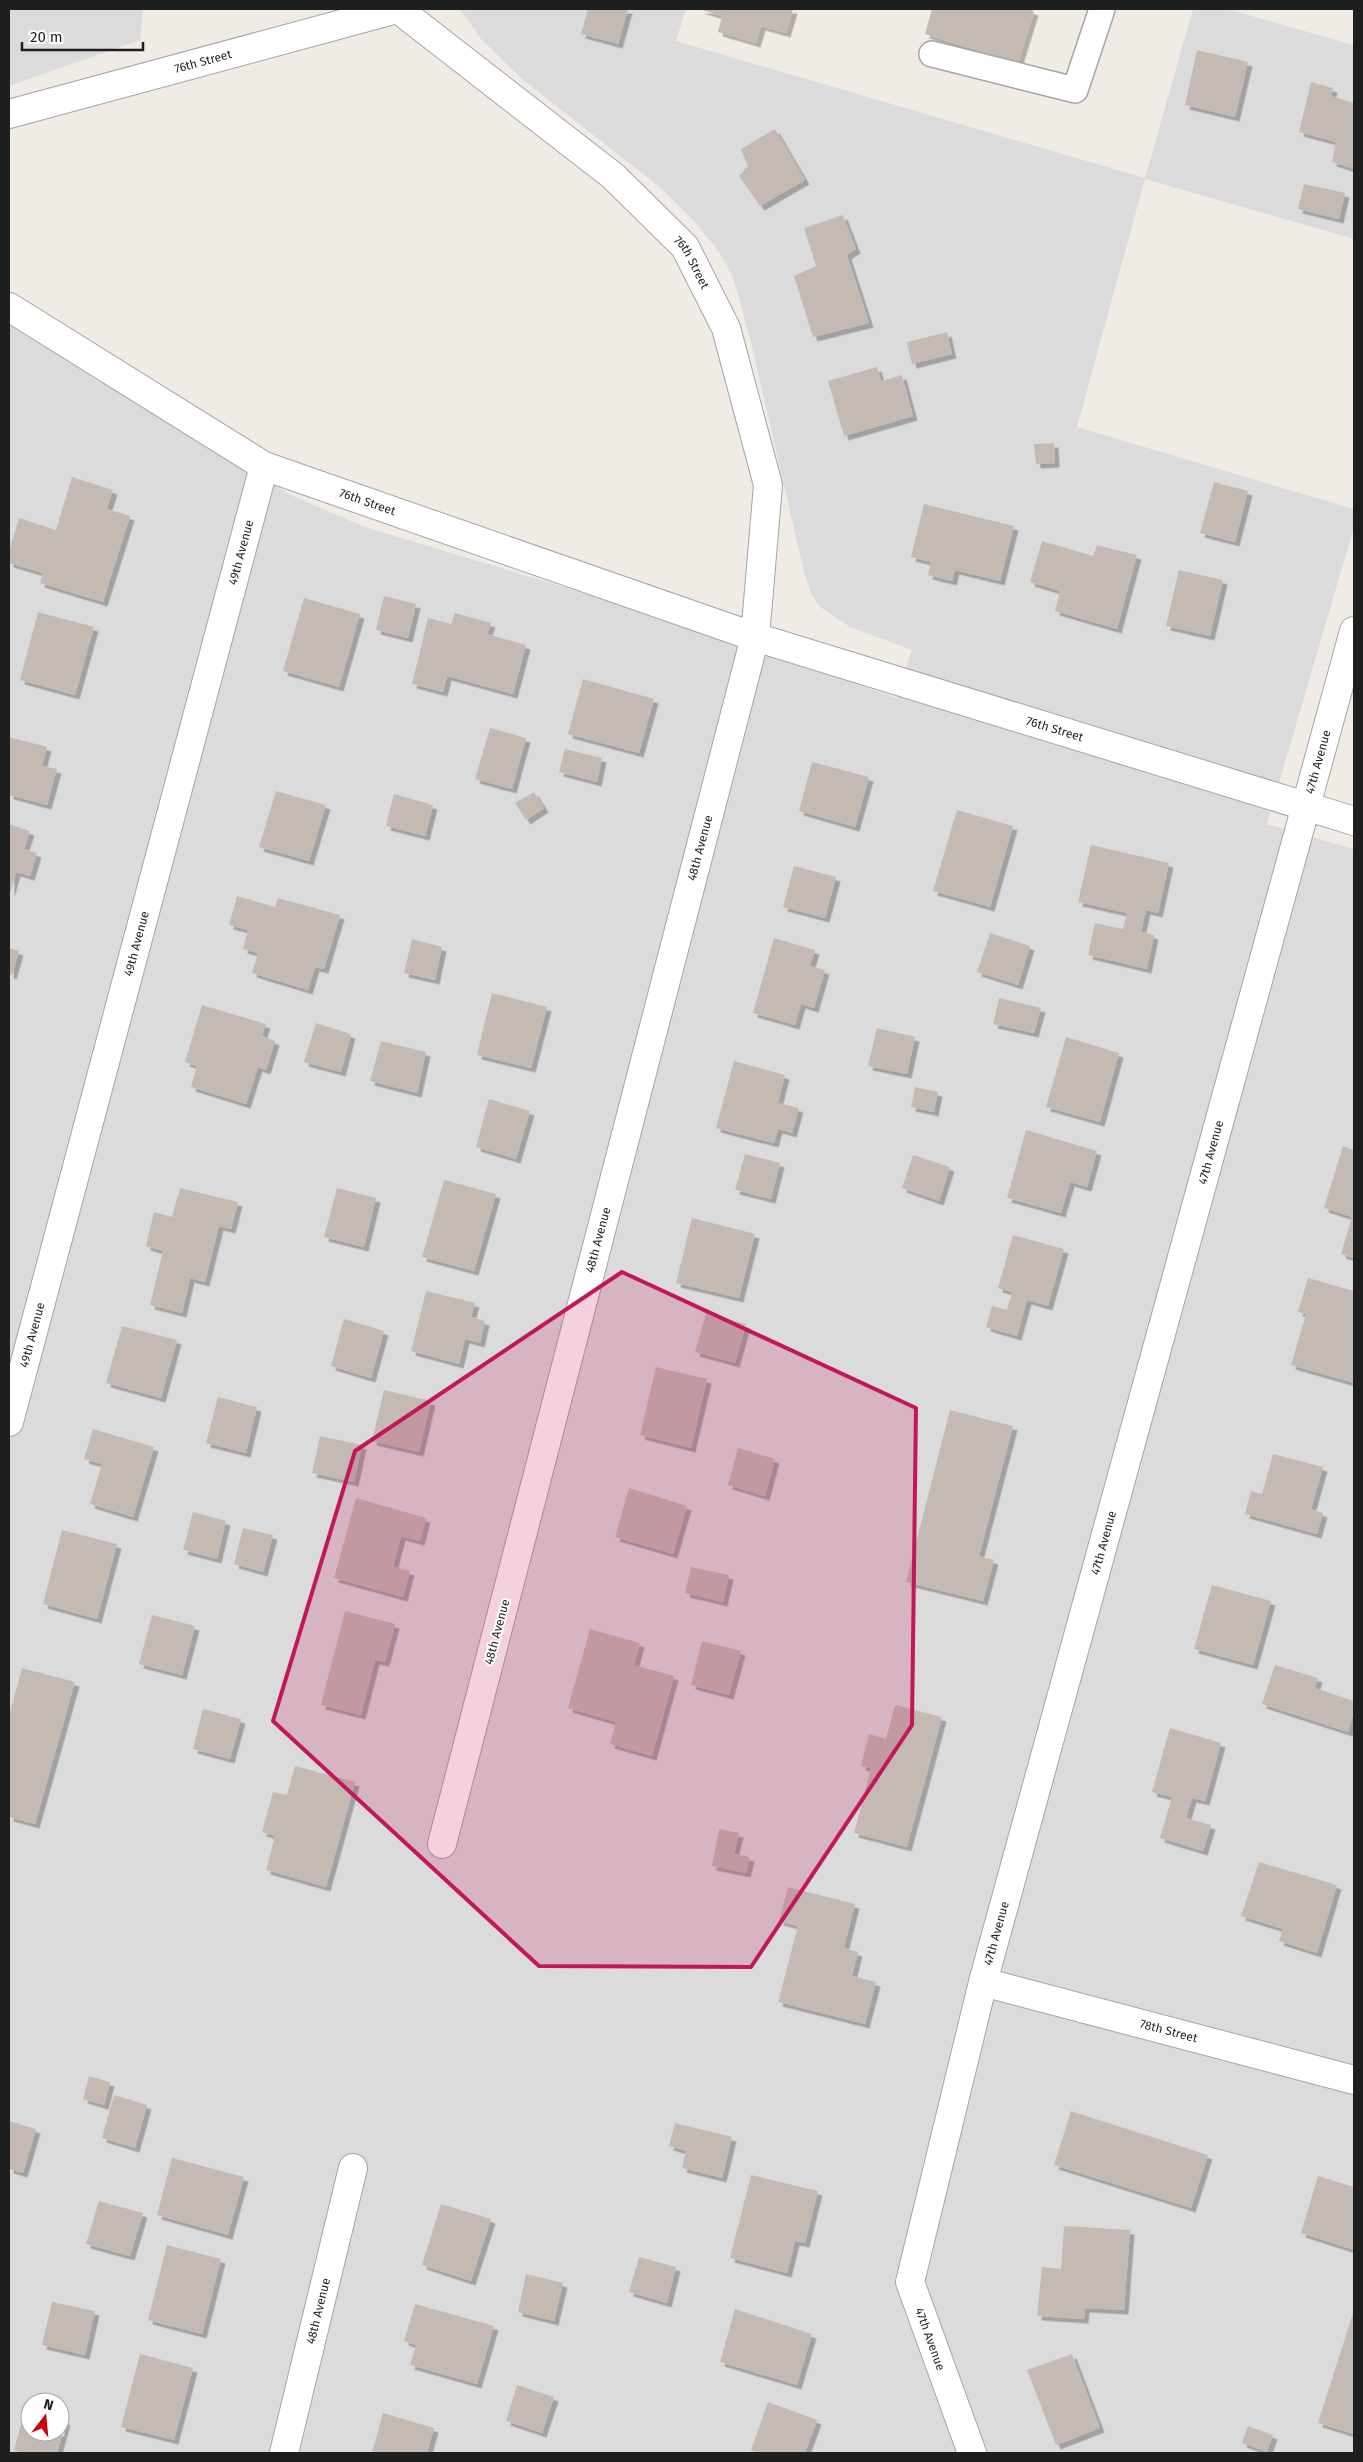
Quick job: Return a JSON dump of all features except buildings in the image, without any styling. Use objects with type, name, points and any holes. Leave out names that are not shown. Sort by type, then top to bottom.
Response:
[{"type":"street","name":"76th Street","points":[[9,114],[397,9],[613,176],[685,248],[726,328],[768,485],[755,637]]},
{"type":"street","name":"76th Street","points":[[9,307],[264,466],[755,637],[1306,808],[1354,821]]},
{"type":"street","name":"49th Avenue","points":[[9,1422],[264,466]]},
{"type":"street","name":"47th Avenue","points":[[972,2453],[910,2282],[983,1982],[1354,630]]},
{"type":"street","name":"48th Avenue","points":[[442,1844],[755,637]]},
{"type":"street","name":"78th Street","points":[[983,1982],[1354,2080]]},
{"type":"street","name":"48th Avenue","points":[[284,2453],[353,2168]]},
{"type":"lane","points":[[932,54],[1075,90],[1102,9]]},
{"type":"highlighted area","points":[[622,1272],[916,1408],[912,1725],[751,1967],[539,1966],[273,1721],[355,1451]]},
{"type":"shaded area","points":[[9,9],[143,9],[140,40],[9,86]]},
{"type":"shaded area","points":[[460,9],[686,9],[676,41],[1145,178],[1193,9],[1227,9],[1354,45],[1354,239],[1145,179],[1077,427],[1354,509],[1354,527],[1267,824],[1354,849],[1354,2453],[9,2453],[9,324],[198,441],[295,497],[365,527],[716,633],[896,698],[912,650],[850,627],[820,607],[811,593],[804,572],[751,342],[733,277],[719,252],[695,222],[662,189],[522,79],[481,39]]}]
